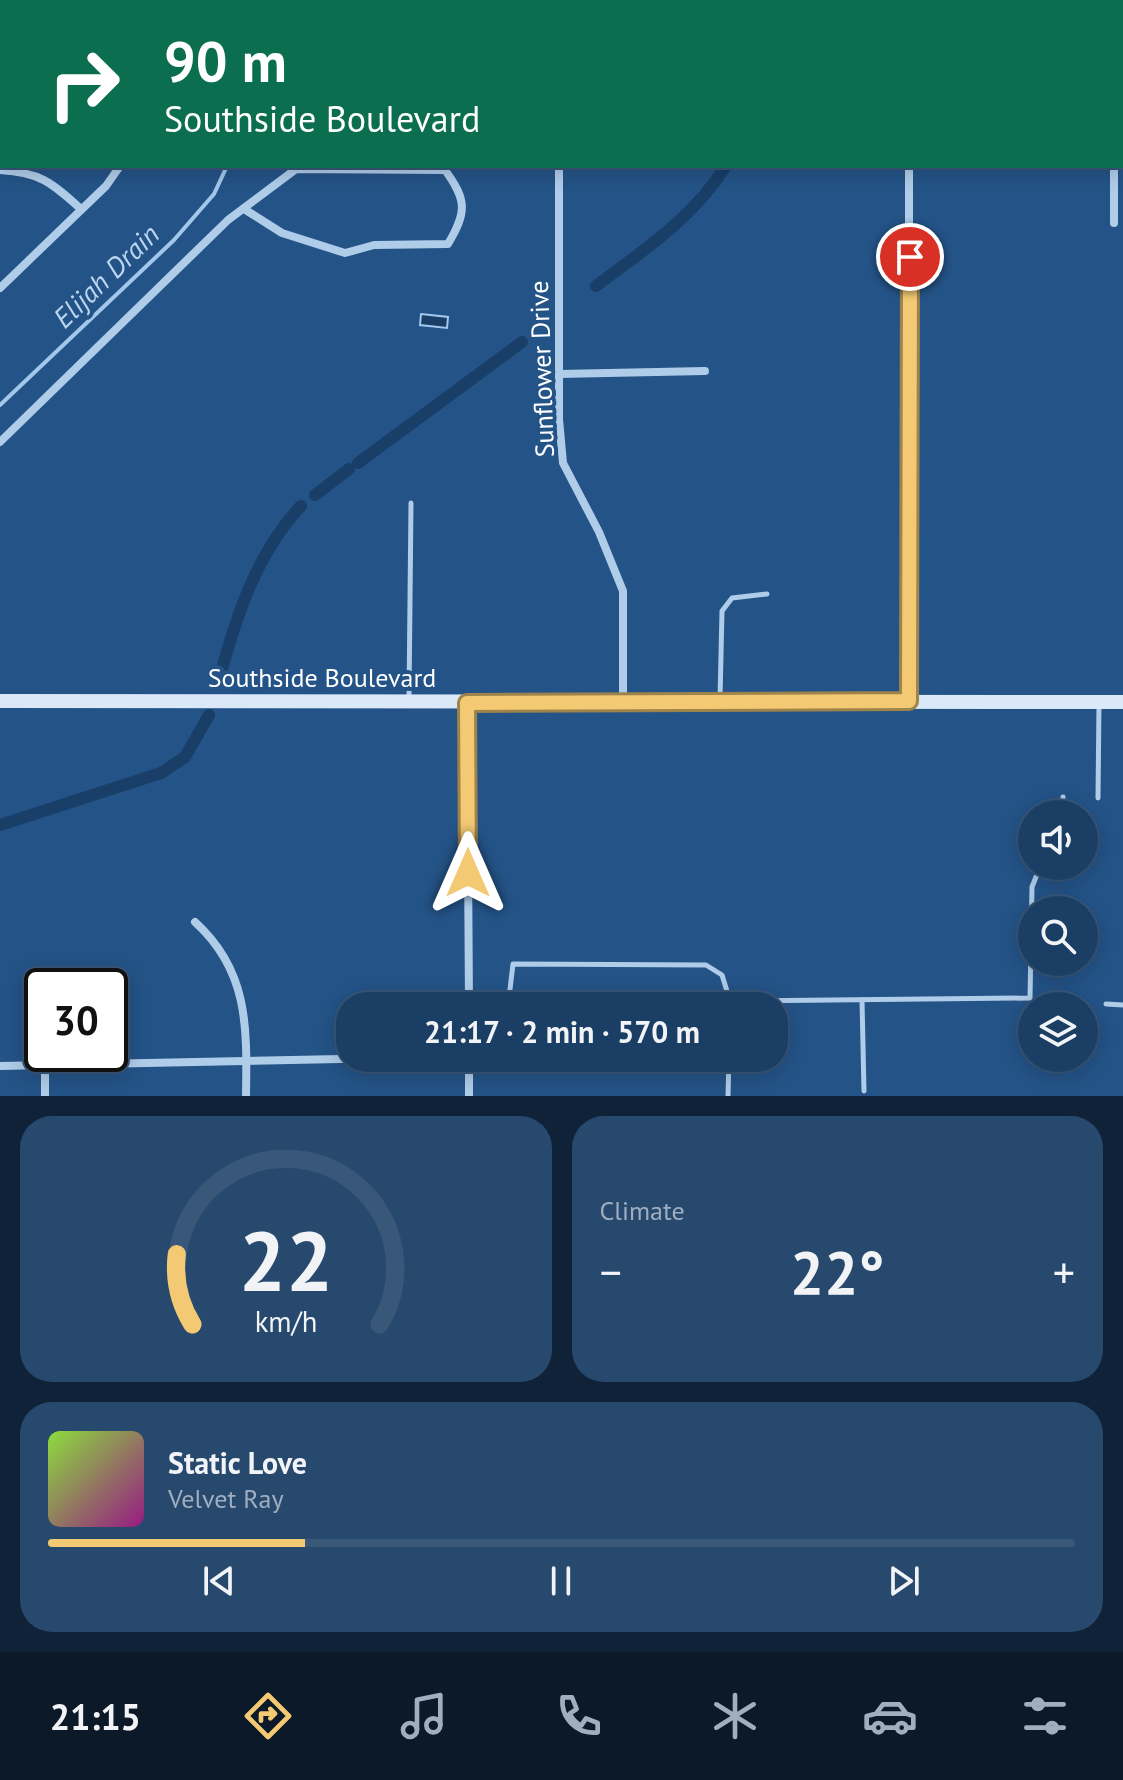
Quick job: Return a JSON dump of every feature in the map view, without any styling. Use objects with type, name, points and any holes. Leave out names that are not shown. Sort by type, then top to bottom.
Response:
[{"type":"main road","name":"Southside Boulevard","points":[[0,701],[1123,702]]},
{"type":"street","points":[[0,288],[106,186],[119,168]]},
{"type":"street","name":"Sunflower Drive","points":[[559,168],[559,374],[563,463],[605,545],[623,591],[623,701]]},
{"type":"street","points":[[909,168],[909,701]]},
{"type":"street","points":[[1114,168],[1114,223]]},
{"type":"street","points":[[0,442],[228,220],[296,169],[445,170],[461,193],[462,221],[448,244],[374,245],[345,253],[282,233],[244,209]]},
{"type":"street","points":[[0,170],[30,171],[52,184],[81,209]]},
{"type":"street","points":[[559,374],[705,371]]},
{"type":"street","points":[[467,703],[469,992]]},
{"type":"street","points":[[195,922],[216,942],[243,1002],[246,1096]]},
{"type":"street","points":[[128,1064],[336,1060]]},
{"type":"street","points":[[0,1066],[24,1065]]},
{"type":"street","points":[[45,1072],[45,1096]]},
{"type":"street","points":[[469,1072],[469,1096]]},
{"type":"lane","points":[[409,703],[411,503]]},
{"type":"lane","points":[[720,700],[722,611],[732,598],[767,594]]},
{"type":"lane","points":[[1098,798],[1099,701]]},
{"type":"lane","points":[[788,1002],[1030,998],[1032,887],[1035,880]]},
{"type":"lane","points":[[510,992],[513,964],[706,965],[722,975],[727,992]]},
{"type":"lane","points":[[862,1000],[864,1091]]},
{"type":"lane","points":[[1106,1004],[1123,1005]]},
{"type":"lane","points":[[728,1096],[729,1072]]},
{"type":"water","points":[[421,314],[448,317],[447,328],[420,325]]},
{"type":"waterway","name":"Elijah Drain","points":[[0,405],[174,240],[214,194],[226,168]]},
{"type":"waterway","points":[[596,286],[683,218],[725,168]]},
{"type":"waterway","points":[[358,463],[522,342]]},
{"type":"waterway","points":[[315,495],[349,469]]},
{"type":"waterway","points":[[222,669],[252,582],[273,542],[301,506]]},
{"type":"waterway","points":[[0,825],[161,773],[185,757],[209,715]]},
{"type":"route","points":[[468,873],[467,703],[909,701],[910,257]]}]
